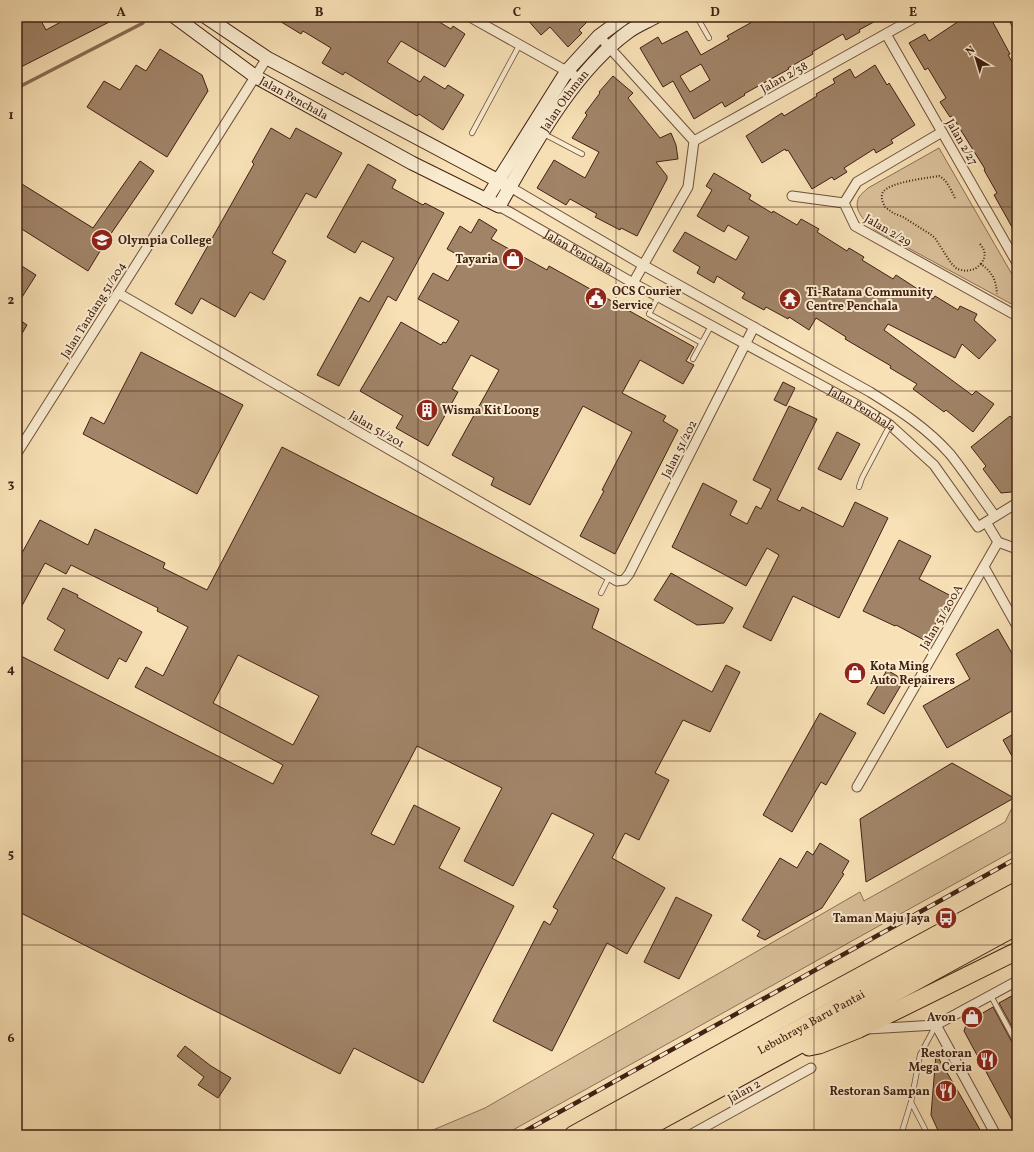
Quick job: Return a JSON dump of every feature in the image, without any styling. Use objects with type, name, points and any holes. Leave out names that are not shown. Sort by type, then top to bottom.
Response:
[{"type":"highway","points":[[573,1135],[806,1005],[1017,891]]},
{"type":"highway","name":"Lebuhraya Baru Pantai","points":[[605,1135],[1017,909]]},
{"type":"highway","name":"Lebuhraya Baru Pantai","points":[[634,1135],[926,974],[1017,926]]},
{"type":"highway","points":[[785,1052],[819,1045],[858,1029],[1017,951]]},
{"type":"main road","name":"Jalan Penchala","points":[[174,17],[256,77],[412,163],[499,206]]},
{"type":"main road","name":"Jalan Penchala","points":[[206,17],[267,58],[510,187]]},
{"type":"main road","name":"Jalan Othman","points":[[486,200],[567,71],[599,36],[625,17]]},
{"type":"main road","name":"Jalan Othman","points":[[499,206],[543,133],[579,78],[609,48],[629,31],[655,17]]},
{"type":"street","points":[[470,17],[579,78]]},
{"type":"street","name":"Jalan 2/38","points":[[694,141],[916,17]]},
{"type":"street","points":[[1012,17],[1017,25]]},
{"type":"street","name":"Jalan 2/27","points":[[886,34],[1017,263]]},
{"type":"street","points":[[599,36],[694,141],[688,187],[633,283]]},
{"type":"street","name":"Jalan Tandang 51/204","points":[[17,453],[267,58]]},
{"type":"street","points":[[792,196],[844,203],[856,182],[942,132]]},
{"type":"street","name":"Jalan Penchala","points":[[510,187],[643,265],[870,392],[900,411],[925,429],[949,454],[995,516]]},
{"type":"street","name":"Jalan 2/29","points":[[844,203],[855,226],[1017,316]]},
{"type":"street","name":"Jalan Penchala","points":[[499,206],[633,283],[864,409],[890,425],[934,465],[998,542]]},
{"type":"street","name":"Jalan 51/201","points":[[118,293],[608,577],[617,581],[624,580]]},
{"type":"street","name":"Jalan 51/202","points":[[624,580],[635,563],[754,327]]},
{"type":"street","points":[[982,524],[1017,503]]},
{"type":"street","points":[[998,542],[1017,549]]},
{"type":"street","name":"Jalan 51/200A","points":[[857,787],[998,542]]},
{"type":"street","points":[[984,567],[1017,626]]},
{"type":"street","points":[[858,1029],[936,1026],[1017,981]]},
{"type":"street","points":[[936,1026],[996,1135]]},
{"type":"street","name":"Jalan 2","points":[[690,1135],[811,1068]]},
{"type":"lane","points":[[697,17],[710,38]]},
{"type":"lane","points":[[472,134],[520,44]]},
{"type":"lane","points":[[543,133],[582,154]]},
{"type":"lane","points":[[658,296],[649,314],[702,343]]},
{"type":"lane","points":[[693,359],[711,326]]},
{"type":"lane","points":[[859,487],[862,478],[890,425]]},
{"type":"lane","points":[[601,593],[608,577]]},
{"type":"lane","points":[[991,996],[1017,1044]]},
{"type":"lane","points":[[900,1135],[911,1102],[920,1055],[936,1026]]},
{"type":"lane","points":[[911,1102],[928,1135]]},
{"type":"path","points":[[955,198],[943,178],[939,176],[898,184],[888,188],[883,192],[882,196],[885,207],[935,238],[951,263],[957,268],[966,271],[975,269],[981,264],[985,257],[985,251],[980,244]]},
{"type":"path","points":[[981,264],[988,269],[996,283],[998,305]]},
{"type":"shaded area","points":[[939,148],[1017,283],[1017,307],[875,230],[861,216],[857,207],[857,202],[859,197],[868,188]]},
{"type":"shaded area","points":[[1017,804],[1017,849],[504,1135],[421,1135],[485,1108],[860,892],[864,901],[1005,822],[1013,806]]},
{"type":"building","points":[[27,17],[39,17],[46,30],[70,17],[119,17],[17,69],[17,23]]},
{"type":"building","points":[[273,17],[431,17],[451,29],[453,26],[465,34],[445,67],[401,41],[387,62],[420,82],[424,76],[445,89],[448,85],[464,95],[443,130],[419,114],[417,116],[345,72],[343,75],[322,63],[331,48],[303,31],[301,34]]},
{"type":"building","points":[[525,17],[592,17],[579,30],[582,33],[568,47],[550,27],[541,35]]},
{"type":"building","points":[[761,17],[883,17],[859,30],[860,32],[846,40],[843,34],[812,52],[813,54],[788,68],[789,69],[744,94],[745,95],[725,107],[722,102],[694,119],[673,81],[663,87],[640,48],[658,37],[662,44],[687,31],[701,55],[729,39],[727,36]],"holes":[[[701,64],[710,80],[690,92],[680,76]]]},
{"type":"building","points":[[965,17],[990,17],[1010,54],[1008,55],[1017,70],[1017,236],[994,195],[997,193],[984,170],[985,169],[952,116],[950,117],[940,102],[946,98],[928,68],[925,70],[909,43],[925,34],[929,41]]},
{"type":"building","points":[[160,49],[202,75],[208,91],[167,157],[87,107],[104,81],[120,90],[136,65],[146,71]]},
{"type":"building","points":[[875,65],[887,85],[889,83],[915,125],[891,140],[893,143],[876,153],[874,149],[844,168],[847,172],[834,180],[832,177],[812,189],[788,150],[786,151],[785,149],[762,163],[746,136],[782,113],[784,116],[817,96],[816,94],[835,83],[833,79],[850,69],[855,78]]},
{"type":"building","points":[[613,76],[633,93],[628,98],[660,138],[671,133],[676,145],[678,159],[656,162],[667,176],[667,179],[637,236],[621,228],[620,230],[595,217],[597,214],[570,199],[566,205],[537,188],[554,160],[585,178],[599,152],[572,138],[587,115],[585,113],[600,93],[599,92]]},
{"type":"building","points":[[271,128],[290,139],[296,128],[342,153],[316,198],[306,193],[272,253],[286,261],[264,300],[250,292],[235,317],[201,298],[192,314],[175,304],[254,164],[252,162]]},
{"type":"building","points":[[140,161],[154,171],[108,238],[88,271],[17,226],[17,181],[93,228]]},
{"type":"building","points":[[368,164],[396,180],[392,188],[423,205],[425,203],[444,213],[396,301],[388,296],[339,386],[317,375],[360,297],[369,302],[394,258],[362,241],[355,253],[327,237]]},
{"type":"building","points":[[714,173],[751,195],[749,199],[772,213],[773,211],[797,225],[801,219],[819,229],[817,232],[847,251],[849,248],[864,257],[862,260],[893,279],[896,275],[933,299],[935,296],[958,310],[960,306],[977,314],[974,320],[996,340],[979,359],[962,344],[955,358],[888,324],[884,330],[972,395],[976,391],[994,404],[973,432],[946,410],[944,412],[913,389],[917,384],[890,368],[891,366],[845,339],[846,337],[816,318],[809,330],[789,317],[788,319],[766,307],[764,310],[742,298],[745,293],[717,276],[714,283],[697,273],[700,267],[673,251],[685,232],[736,260],[749,237],[728,225],[724,232],[697,216],[712,190],[706,186]]},
{"type":"building","points":[[479,219],[497,230],[491,239],[547,270],[549,266],[694,347],[686,361],[694,365],[683,384],[640,360],[622,393],[666,416],[663,421],[678,430],[615,554],[580,536],[604,491],[602,490],[632,432],[583,406],[530,505],[491,485],[494,478],[452,455],[499,370],[471,355],[452,389],[458,392],[428,446],[396,428],[403,416],[360,391],[401,322],[441,345],[443,342],[446,343],[459,321],[418,299],[433,273],[448,281],[462,257],[447,249],[460,226],[471,233]]},
{"type":"building","points":[[17,263],[36,275],[17,305]]},
{"type":"building","points":[[17,318],[27,325],[17,342]]},
{"type":"building","points":[[141,352],[243,405],[197,494],[83,434],[91,417],[104,424]]},
{"type":"building","points":[[783,382],[795,388],[786,406],[774,400]]},
{"type":"building","points":[[789,406],[817,419],[777,500],[800,511],[802,507],[843,527],[855,502],[888,518],[839,618],[793,596],[771,641],[743,627],[779,555],[767,548],[746,586],[672,547],[703,483],[737,501],[730,515],[747,524],[756,506],[761,509],[771,489],[753,480]]},
{"type":"building","points":[[1010,416],[1017,425],[1017,488],[1011,492],[1001,493],[983,469],[986,466],[971,447]]},
{"type":"building","points":[[837,432],[860,444],[841,480],[818,469]]},
{"type":"building","points":[[282,447],[599,609],[592,628],[712,692],[726,665],[740,672],[710,732],[683,720],[655,773],[669,780],[639,840],[625,833],[612,858],[665,888],[627,954],[607,943],[552,1051],[493,1021],[544,921],[550,925],[558,910],[553,907],[594,834],[552,813],[513,886],[464,861],[502,788],[417,746],[371,834],[394,845],[414,805],[460,828],[439,868],[514,906],[423,1083],[354,1048],[340,1074],[17,911],[17,654],[273,784],[283,765],[135,687],[146,667],[163,676],[188,627],[157,611],[158,608],[71,565],[66,574],[45,563],[17,615],[17,562],[40,520],[88,545],[95,529],[165,563],[163,568],[207,590]],"holes":[[[238,655],[319,696],[293,745],[213,703]]]},
{"type":"building","points":[[899,540],[931,556],[919,579],[951,596],[926,641],[896,625],[895,626],[863,611]]},
{"type":"building","points":[[671,573],[733,608],[724,623],[697,625],[654,600]]},
{"type":"building","points":[[63,588],[142,632],[126,662],[119,658],[108,679],[54,650],[65,630],[47,619]]},
{"type":"building","points":[[998,629],[1017,662],[1017,708],[947,748],[923,706],[970,679],[956,654]]},
{"type":"building","points":[[887,670],[904,680],[884,714],[867,704]]},
{"type":"building","points":[[820,713],[856,733],[826,785],[821,782],[792,832],[763,815]]},
{"type":"building","points":[[1017,732],[1017,765],[1003,740]]},
{"type":"building","points":[[952,763],[1014,798],[866,882],[860,819]]},
{"type":"building","points":[[820,843],[849,861],[842,873],[844,874],[822,908],[765,940],[757,936],[760,931],[742,920],[780,858],[797,868],[807,851],[813,855]]},
{"type":"building","points":[[676,897],[712,915],[679,979],[644,962]]},
{"type":"building","points":[[1017,993],[1017,1036],[999,1003]]},
{"type":"building","points":[[993,1007],[1014,1046],[1017,1048],[1017,1129],[964,1031],[967,1022]]},
{"type":"building","points":[[185,1046],[211,1066],[231,1078],[218,1098],[198,1085],[204,1077],[177,1056]]},
{"type":"building","points":[[936,1054],[983,1135],[940,1135],[931,1115]]},
{"type":"waterway","points":[[17,88],[143,23]]},
{"type":"railway","points":[[518,1135],[1017,858]]},
{"type":"place","name":"Olympia College","points":[[102,240]]},
{"type":"place","name":"Tayaria","points":[[513,259]]},
{"type":"place","name":"OCS Courier Service","points":[[596,298]]},
{"type":"place","name":"Ti-Ratana Community Centre Penchala","points":[[790,299]]},
{"type":"place","name":"Wisma Kit Loong","points":[[427,410]]},
{"type":"place","name":"Kota Ming Auto Repairers","points":[[855,673]]},
{"type":"place","name":"Taman Maju Jaya","points":[[946,918]]},
{"type":"place","name":"Avon","points":[[972,1017]]},
{"type":"place","name":"Restoran Mega Ceria","points":[[987,1060]]},
{"type":"place","name":"Restoran Sampan","points":[[946,1091]]}]
